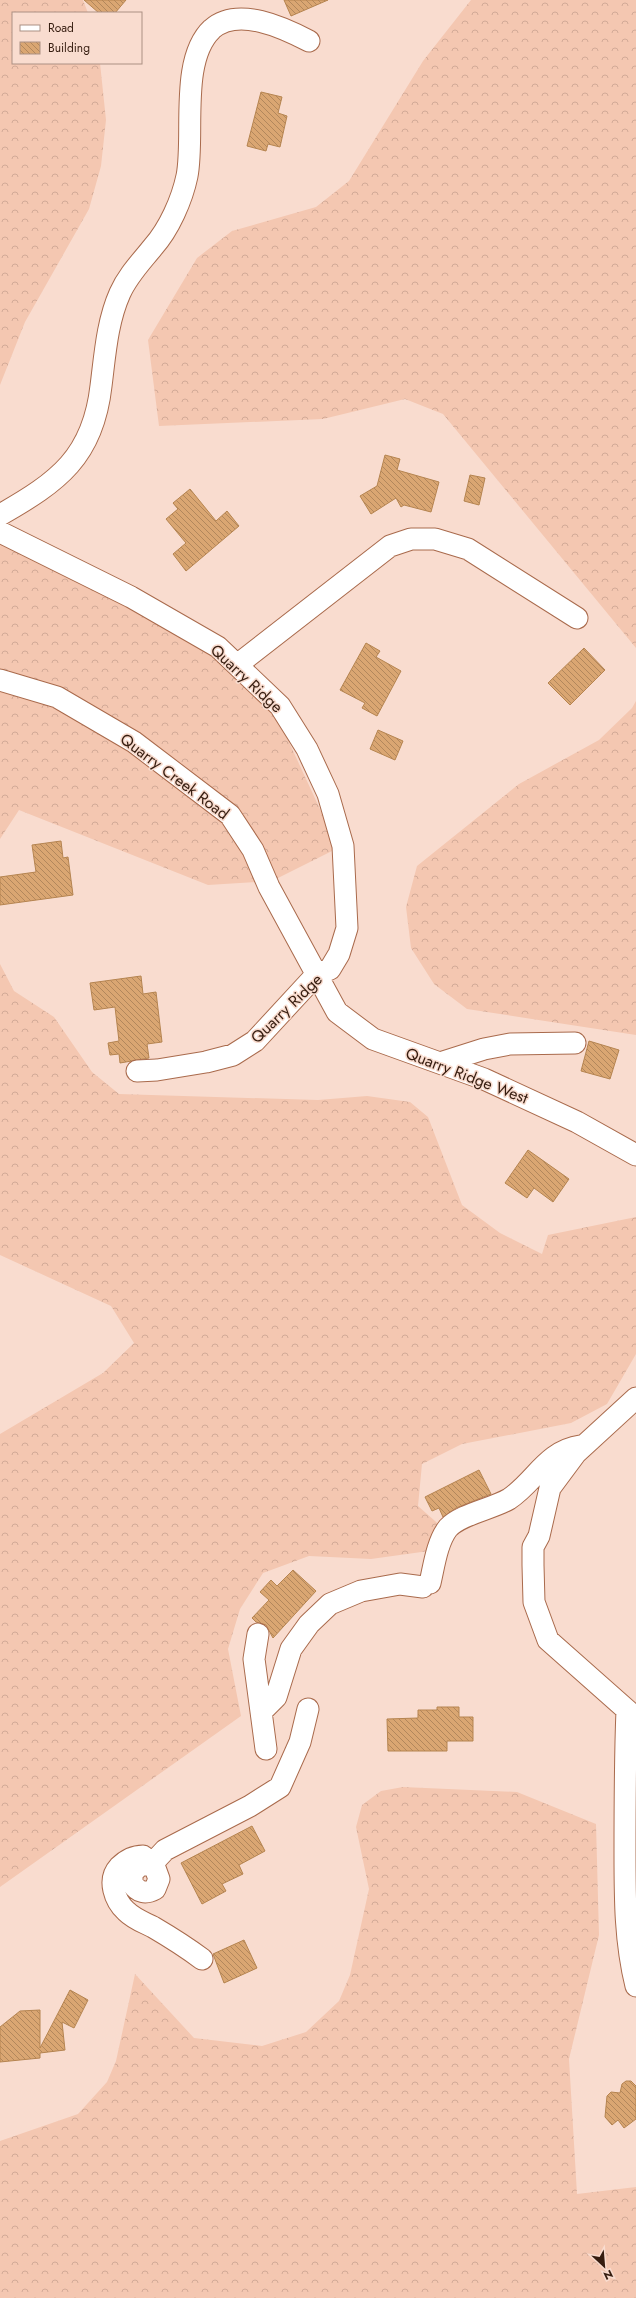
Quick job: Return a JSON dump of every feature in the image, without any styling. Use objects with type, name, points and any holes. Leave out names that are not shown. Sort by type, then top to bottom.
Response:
[{"type":"street","points":[[0,515],[54,481],[77,456],[90,436],[101,388],[109,326],[120,293],[134,268],[154,246],[169,222],[187,175],[189,112],[195,67],[202,40],[214,27],[229,21],[248,20],[269,22],[309,41]]},
{"type":"street","name":"Quarry Ridge","points":[[0,532],[130,597],[218,647],[280,706],[308,749],[328,794],[343,846],[347,928],[339,954],[330,969],[316,975],[255,1041],[233,1054],[206,1062],[157,1070],[137,1071]]},
{"type":"street","points":[[237,665],[390,546],[411,539],[435,539],[468,549],[577,618]]},
{"type":"street","name":"Quarry Creek Road","points":[[0,680],[57,697],[134,742],[230,815],[253,850],[316,975]]},
{"type":"street","name":"Quarry Ridge West","points":[[316,975],[337,1012],[373,1039],[484,1079],[578,1122],[636,1155]]},
{"type":"street","points":[[440,1063],[484,1049],[510,1044],[575,1043]]},
{"type":"street","points":[[636,1398],[584,1446],[562,1469],[550,1488],[539,1536],[533,1547],[534,1602],[548,1640],[629,1709],[624,1770],[625,1904],[629,1954],[636,1986]]},
{"type":"street","points":[[261,1712],[276,1697],[291,1649],[309,1624],[330,1604],[369,1589],[400,1584],[427,1585],[443,1536],[450,1527],[508,1499],[531,1482],[552,1456],[563,1450],[584,1446]]},
{"type":"street","points":[[258,1634],[254,1659],[266,1749]]},
{"type":"street","points":[[202,1959],[152,1926],[135,1919],[120,1905],[113,1888],[113,1878],[116,1870],[129,1858],[142,1856],[151,1865],[165,1850],[244,1809],[280,1787],[300,1742],[308,1709]]},
{"type":"green space","points":[[0,0],[83,0],[88,12],[12,12],[12,64],[100,64],[106,120],[101,166],[89,209],[25,322],[0,385]]},
{"type":"green space","points":[[471,0],[636,0],[636,648],[443,414],[405,399],[323,419],[159,426],[148,340],[197,258],[232,231],[316,207],[349,181],[423,61]]},
{"type":"green space","points":[[0,515],[30,547],[263,686],[338,848],[272,881],[208,885],[19,810],[0,839]]},
{"type":"green space","points":[[636,701],[636,1035],[467,1009],[434,984],[411,948],[406,907],[417,866],[519,784],[599,740],[632,708]]},
{"type":"green space","points":[[0,964],[14,991],[54,1017],[92,1072],[119,1094],[318,1100],[367,1096],[410,1102],[428,1117],[462,1205],[500,1233],[542,1254],[548,1235],[636,1217],[636,1354],[607,1404],[571,1423],[462,1444],[422,1464],[418,1506],[452,1536],[436,1550],[371,1559],[309,1556],[263,1573],[240,1609],[228,1649],[241,1716],[0,1887],[0,1434],[103,1373],[134,1343],[111,1306],[0,1255]]},
{"type":"green space","points":[[403,1787],[517,1792],[596,1824],[599,1935],[569,2059],[577,2194],[636,2187],[636,2298],[0,2298],[0,2141],[78,2114],[107,2082],[116,2061],[135,1974],[194,2038],[262,2046],[306,2032],[339,2001],[350,1975],[369,1889],[356,1827],[362,1805],[381,1791]]},
{"type":"building","points":[[84,0],[126,0],[116,12],[98,12]]},
{"type":"building","points":[[284,0],[328,0],[291,16]]},
{"type":"building","points":[[261,92],[282,97],[278,113],[287,116],[280,147],[268,144],[266,151],[247,146]]},
{"type":"building","points":[[385,455],[400,459],[397,470],[439,482],[431,512],[404,505],[401,507],[396,498],[371,514],[360,496],[377,486]]},
{"type":"building","points":[[470,475],[485,478],[479,505],[464,501]]},
{"type":"building","points":[[190,489],[216,521],[227,511],[239,526],[186,571],[173,554],[186,543],[166,519],[178,509],[173,503]]},
{"type":"building","points":[[366,643],[380,651],[376,657],[401,671],[377,716],[362,708],[365,703],[340,690]]},
{"type":"building","points":[[584,648],[605,670],[570,705],[548,683]]},
{"type":"building","points":[[378,730],[403,741],[395,760],[370,749]]},
{"type":"building","points":[[61,841],[63,858],[68,857],[73,895],[0,905],[0,877],[36,872],[32,845]]},
{"type":"building","points":[[141,976],[143,994],[156,992],[162,1042],[147,1044],[149,1058],[120,1063],[119,1054],[110,1055],[108,1043],[119,1041],[115,1007],[94,1010],[90,983]]},
{"type":"building","points":[[589,1041],[619,1050],[610,1079],[581,1071]]},
{"type":"building","points":[[528,1150],[569,1179],[553,1202],[534,1188],[527,1198],[505,1183]]},
{"type":"building","points":[[479,1470],[491,1494],[456,1508],[443,1517],[439,1508],[432,1511],[425,1497]]},
{"type":"building","points":[[293,1570],[316,1591],[273,1638],[266,1625],[256,1622],[252,1618],[269,1600],[260,1592],[271,1580],[277,1586]]},
{"type":"building","points":[[437,1707],[459,1707],[459,1717],[473,1717],[473,1741],[447,1741],[447,1751],[388,1751],[387,1719],[418,1718],[418,1710],[437,1710]]},
{"type":"building","points":[[252,1826],[265,1851],[239,1865],[243,1874],[222,1884],[226,1891],[202,1904],[181,1863]]},
{"type":"building","points":[[244,1940],[257,1968],[224,1983],[213,1954]]},
{"type":"building","points":[[70,1990],[88,2000],[74,2028],[62,2022],[65,2050],[40,2053],[40,2058],[0,2062],[0,2027],[20,2011],[40,2010],[40,2048]]},
{"type":"building","points":[[626,2081],[631,2081],[636,2086],[636,2119],[624,2128],[618,2120],[612,2125],[605,2117],[607,2096],[611,2092],[620,2093],[622,2084]]}]
